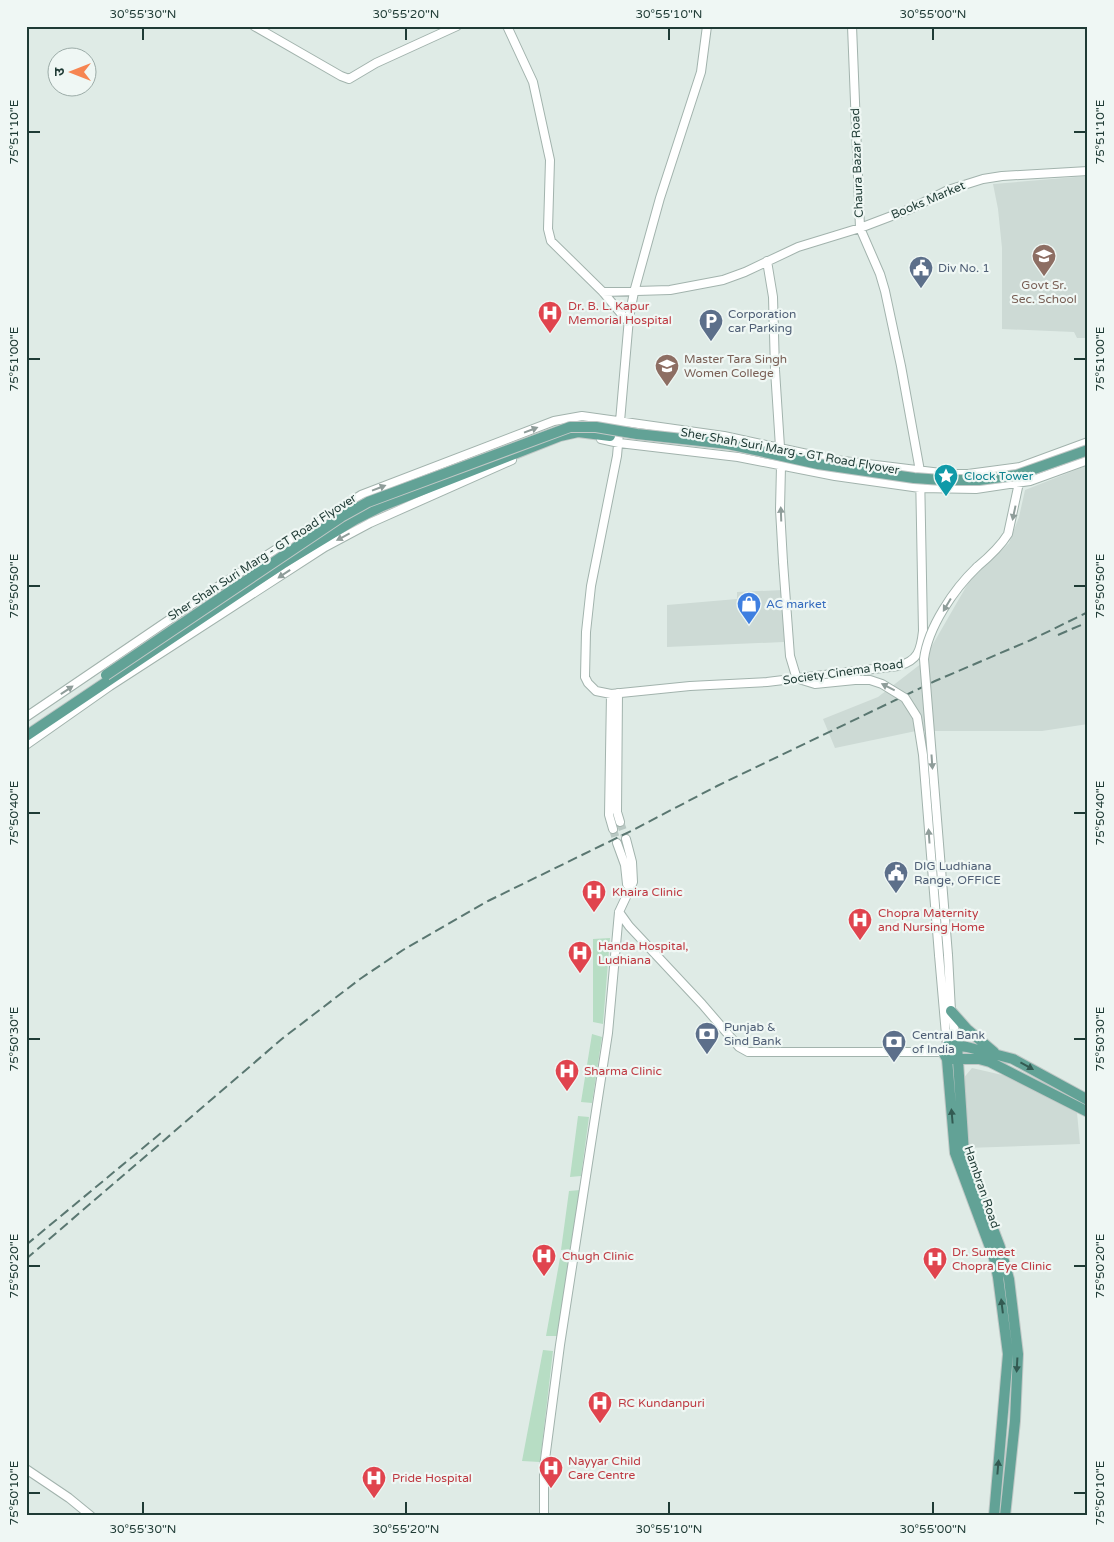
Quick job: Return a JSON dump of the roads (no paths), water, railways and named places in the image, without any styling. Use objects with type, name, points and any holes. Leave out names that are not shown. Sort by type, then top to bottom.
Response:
[{"type":"main road","name":"Sher Shah Suri Marg - GT Road Flyover","points":[[26,729],[341,518],[368,502],[564,428],[578,426],[596,427],[637,434],[728,444],[818,464],[914,478],[942,480],[979,480],[1017,475],[1088,450]]},
{"type":"main road","name":"Sher Shah Suri Marg - GT Road Flyover","points":[[26,736],[282,564],[356,519],[382,506],[560,436],[578,432],[591,433],[626,439],[724,450],[841,474],[920,484],[976,486],[1024,479],[1088,456]]},
{"type":"main road","points":[[951,1011],[967,1029],[998,1054]]},
{"type":"main road","points":[[950,1052],[998,1054],[1022,1062],[1088,1100]]},
{"type":"main road","points":[[950,1052],[990,1062],[1088,1112]]},
{"type":"main road","name":"Hambran Road","points":[[950,1052],[955,1153],[994,1258],[1008,1354],[994,1516]]},
{"type":"main road","name":"Hambran Road","points":[[950,1052],[964,1153],[1000,1247],[1009,1279],[1017,1344],[1015,1421],[1005,1516]]},
{"type":"street","points":[[254,26],[341,76],[350,79],[376,63],[457,26]]},
{"type":"street","points":[[507,26],[533,82],[550,160],[548,229],[551,241],[603,292],[629,323]]},
{"type":"street","points":[[615,693],[596,691],[585,677],[586,632],[592,577],[619,443],[629,323],[634,292],[660,198],[701,72],[707,26]]},
{"type":"street","name":"Chaura Bazar Road","points":[[852,26],[860,228],[880,274],[885,291],[920,471]]},
{"type":"street","name":"Books Market","points":[[603,292],[670,290],[708,284],[736,276],[798,247],[860,228],[910,209],[948,190],[983,179],[1002,176],[1088,171]]},
{"type":"street","points":[[767,261],[772,297],[775,370],[774,446]]},
{"type":"street","points":[[26,717],[222,584],[361,495],[554,422],[582,416],[724,436],[835,460],[920,471],[968,474],[1020,467],[1088,442]]},
{"type":"street","points":[[26,745],[110,686],[325,547],[370,523],[502,464],[570,437],[579,435],[619,443],[738,457],[781,466],[920,488],[976,489],[1020,483],[1088,460]]},
{"type":"street","points":[[781,466],[780,509],[783,562],[790,656],[796,676],[816,684],[855,680],[870,680],[882,684],[905,698],[917,717],[923,755],[939,955],[950,1052]]},
{"type":"street","points":[[950,1052],[951,1011],[948,954],[924,659],[926,647],[933,629],[964,579],[1004,542],[1008,534],[1020,483],[1020,467]]},
{"type":"street","name":"Society Cinema Road","points":[[615,693],[690,686],[767,682],[898,666],[911,661],[919,651],[923,631],[920,471]]},
{"type":"street","points":[[615,693],[618,812],[620,822]]},
{"type":"street","points":[[613,829],[609,815],[615,693]]},
{"type":"street","points":[[544,1516],[544,1467],[560,1345],[608,1033],[618,912],[632,882],[632,862],[626,839]]},
{"type":"street","points":[[617,843],[625,865],[627,884],[630,888]]},
{"type":"street","points":[[618,912],[739,1047],[748,1052],[950,1052]]},
{"type":"street","points":[[26,1469],[69,1498],[91,1516]]},
{"type":"tunnel","points":[[620,822],[626,839]]},
{"type":"tunnel","points":[[613,829],[617,843]]},
{"type":"railway","points":[[26,1259],[283,1038],[360,979],[403,950],[488,901],[633,830],[717,786],[935,681],[1031,640],[1088,612]]},
{"type":"railway","points":[[1058,635],[1088,622]]},
{"type":"railway","points":[[26,1245],[161,1133]]},
{"type":"place","name":"Govt Sr. Sec. School","points":[[1044,277]]},
{"type":"place","name":"Div No. 1","points":[[921,289]]},
{"type":"place","name":"Dr. B. L. Kapur Memorial Hospital","points":[[550,334]]},
{"type":"place","name":"Corporation car Parking","points":[[711,342]]},
{"type":"place","name":"Master Tara Singh Women College","points":[[667,387]]},
{"type":"place","name":"Clock Tower","points":[[946,497]]},
{"type":"place","name":"AC market","points":[[749,625]]},
{"type":"place","name":"DIG Ludhiana Range, OFFICE","points":[[896,894]]},
{"type":"place","name":"Khaira Clinic","points":[[594,913]]},
{"type":"place","name":"Chopra Maternity and Nursing Home","points":[[860,941]]},
{"type":"place","name":"Handa Hospital, Ludhiana","points":[[580,974]]},
{"type":"place","name":"Punjab & Sind Bank","points":[[707,1055]]},
{"type":"place","name":"Central Bank of India","points":[[894,1063]]},
{"type":"place","name":"Sharma Clinic","points":[[567,1092]]},
{"type":"place","name":"Chugh Clinic","points":[[544,1277]]},
{"type":"place","name":"Dr. Sumeet Chopra Eye Clinic","points":[[935,1280]]},
{"type":"place","name":"RC Kundanpuri","points":[[600,1424]]},
{"type":"place","name":"Nayyar Child Care Centre","points":[[551,1489]]},
{"type":"place","name":"Pride Hospital","points":[[374,1499]]}]
